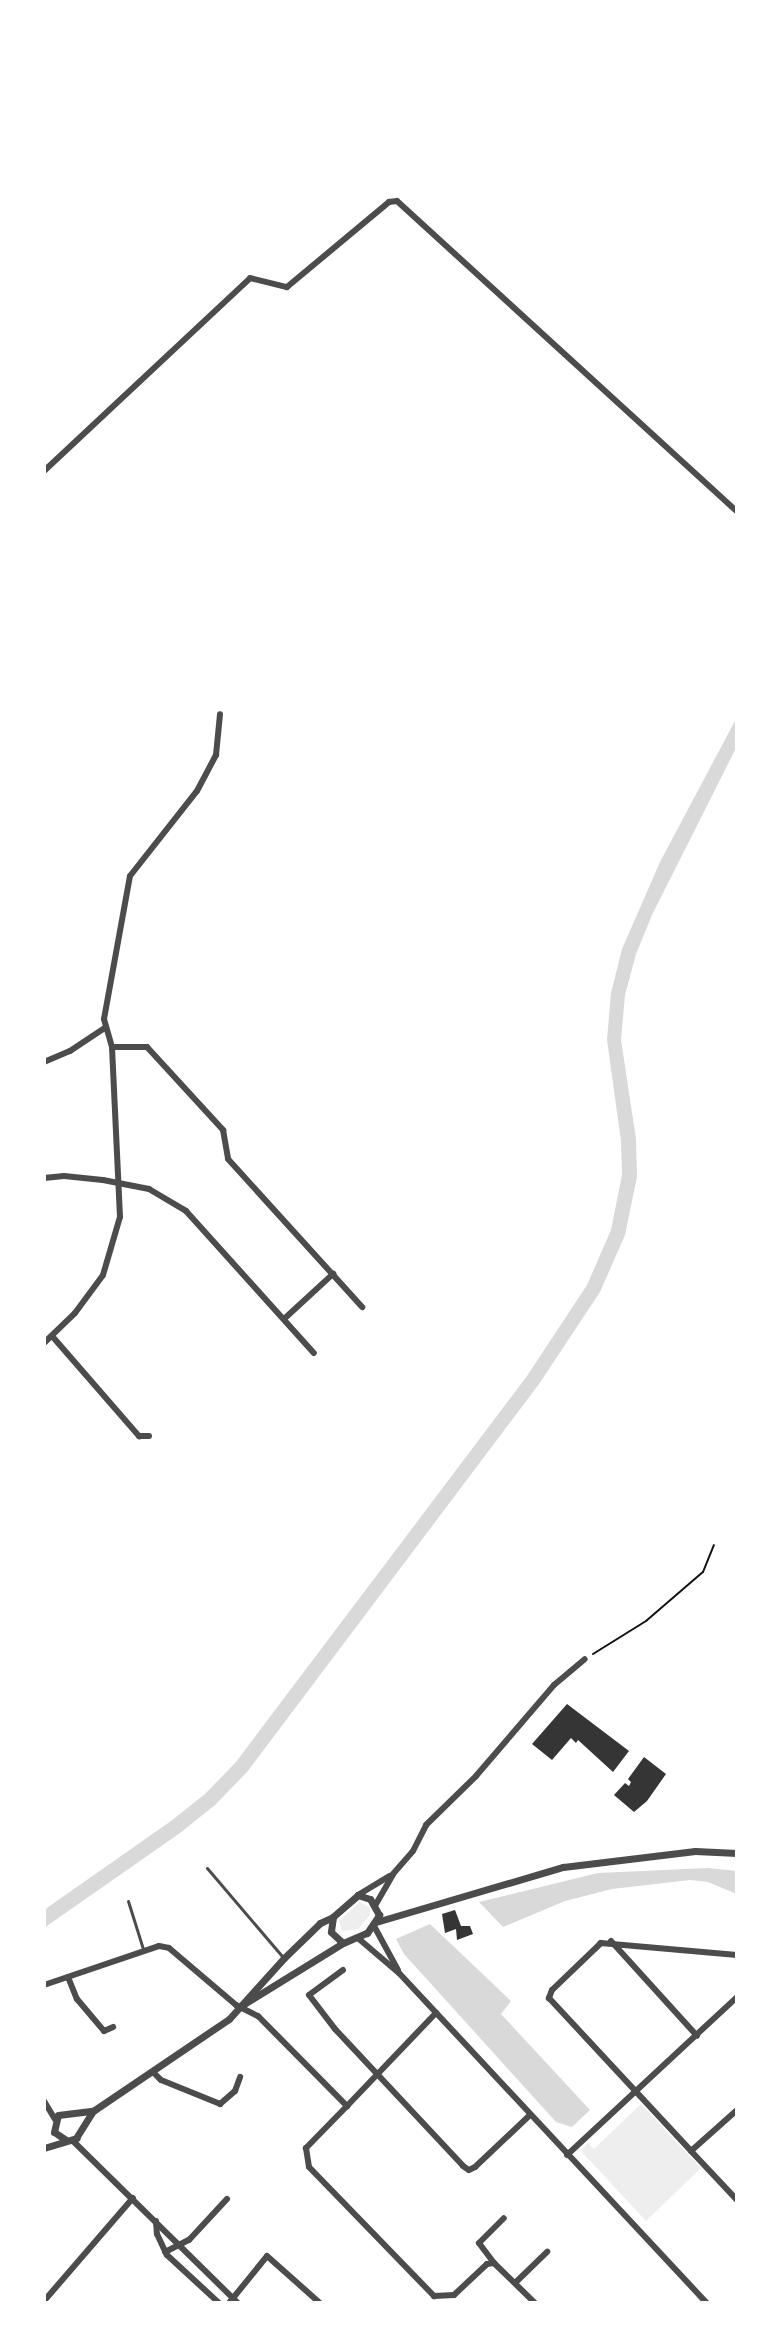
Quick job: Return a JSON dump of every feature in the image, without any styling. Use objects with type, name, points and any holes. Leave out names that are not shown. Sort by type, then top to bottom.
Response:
[{"type":"street","points":[[44,471],[250,278],[287,287],[389,202],[397,201],[737,512]]},
{"type":"street","points":[[44,1343],[75,1313],[103,1275],[120,1217],[112,1047],[104,1019],[130,876],[197,791],[216,755],[220,714]]},
{"type":"street","points":[[44,1062],[70,1051],[106,1027]]},
{"type":"street","points":[[112,1047],[147,1047],[223,1130],[228,1159],[362,1307]]},
{"type":"street","points":[[44,1178],[64,1176],[149,1189],[186,1211],[314,1353]]},
{"type":"street","points":[[284,1319],[333,1274]]},
{"type":"street","points":[[52,1336],[139,1436],[149,1436]]},
{"type":"street","points":[[399,1973],[375,1924],[377,1906],[393,1874],[413,1851],[426,1825],[476,1776],[554,1685],[585,1659]]},
{"type":"street","points":[[239,2007],[343,1943],[359,1939],[375,1924],[400,1915],[563,1867],[695,1851],[737,1853]]},
{"type":"street","points":[[44,2146],[75,2135],[93,2111],[229,2019],[320,1923],[393,1874]]},
{"type":"street","points":[[358,1895],[400,1915]]},
{"type":"street","points":[[333,1917],[331,1932],[343,1943]]},
{"type":"street","points":[[359,1939],[399,1973],[707,2303]]},
{"type":"street","points":[[737,1955],[611,1941],[601,1943],[552,1990],[549,1998],[737,2200]]},
{"type":"street","points":[[611,1941],[697,2036]]},
{"type":"street","points":[[44,1985],[159,1946],[169,1948],[239,2007],[258,2016],[347,2106]]},
{"type":"street","points":[[284,1958],[297,1972]]},
{"type":"street","points":[[343,1970],[309,1995],[378,2075],[469,2170],[530,2115]]},
{"type":"street","points":[[68,1977],[77,1999],[104,2031],[113,2027]]},
{"type":"street","points":[[567,2155],[737,1997]]},
{"type":"street","points":[[436,2013],[306,2148],[309,2167],[434,2296],[454,2295],[487,2264],[494,2263]]},
{"type":"street","points":[[153,2072],[161,2080],[220,2104],[235,2091],[240,2077]]},
{"type":"street","points":[[44,2101],[58,2116]]},
{"type":"street","points":[[691,2151],[737,2110]]},
{"type":"street","points":[[58,2116],[93,2111]]},
{"type":"street","points":[[76,2114],[75,2135],[81,2145],[233,2302],[267,2256],[320,2303]]},
{"type":"street","points":[[44,2146],[54,2132],[58,2116]]},
{"type":"street","points":[[54,2132],[75,2135]]},
{"type":"street","points":[[44,2301],[133,2198]]},
{"type":"street","points":[[165,2252],[189,2240],[227,2199]]},
{"type":"street","points":[[504,2218],[479,2243],[494,2263],[535,2303]]},
{"type":"street","points":[[156,2221],[157,2234],[165,2252],[178,2269],[219,2303]]},
{"type":"street","points":[[515,2283],[547,2252]]},
{"type":"lane","points":[[207,1868],[284,1958]]},
{"type":"lane","points":[[128,1901],[144,1952]]},
{"type":"path","points":[[585,1659],[646,1621],[703,1572],[714,1545]]},
{"type":"shaded area","points":[[737,717],[737,746],[652,915],[636,954],[625,995],[621,1040],[636,1139],[637,1177],[625,1235],[600,1292],[539,1384],[247,1772],[215,1805],[180,1833],[44,1928],[44,1910],[171,1821],[205,1794],[236,1762],[527,1376],[587,1285],[611,1230],[622,1175],[621,1141],[607,1040],[611,993],[622,949],[660,862]]},
{"type":"shaded area","points":[[708,1868],[737,1871],[737,1894],[708,1882],[690,1880],[612,1889],[565,1901],[503,1927],[479,1902],[598,1873]]},
{"type":"shaded area","points":[[360,1902],[370,1908],[370,1915],[358,1929],[342,1931],[339,1921]]},
{"type":"shaded area","points":[[430,1924],[511,2001],[501,2014],[590,2110],[572,2127],[556,2122],[404,1954],[396,1939]]},
{"type":"shaded area","points":[[641,2104],[701,2168],[646,2221],[581,2151],[588,2143],[594,2149]]},
{"type":"building","points":[[567,1704],[629,1751],[613,1772],[578,1740],[576,1743],[571,1738],[552,1760],[532,1744]]},
{"type":"building","points":[[644,1757],[666,1774],[647,1801],[634,1812],[614,1795],[625,1783],[629,1786],[631,1782],[628,1779]]},
{"type":"building","points":[[455,1910],[461,1926],[470,1926],[473,1934],[457,1940],[456,1929],[445,1933],[442,1914]]}]
